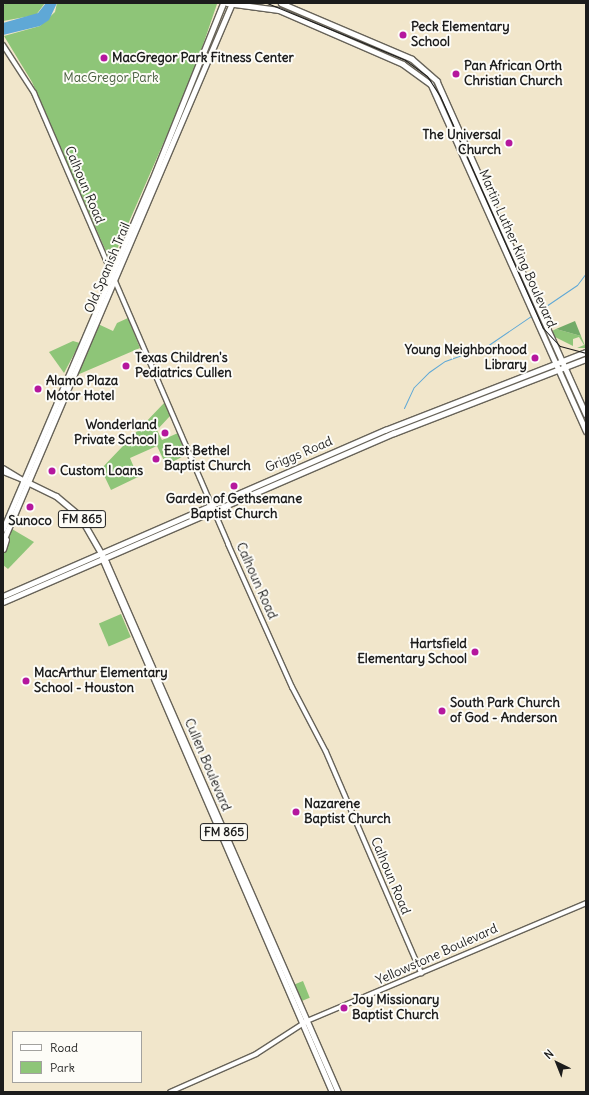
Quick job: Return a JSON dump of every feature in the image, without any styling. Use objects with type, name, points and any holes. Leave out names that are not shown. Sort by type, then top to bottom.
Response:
[{"type":"main road","name":"Old Spanish Trail","points":[[3,541],[6,527],[98,312],[112,274],[223,3]]},
{"type":"main road","name":"Martin Luther King Boulevard","points":[[281,3],[412,59],[437,80],[586,414]]},
{"type":"main road","name":"Old Spanish Trail","points":[[98,312],[115,281],[230,4]]},
{"type":"main road","name":"Martin Luther King Boulevard","points":[[230,4],[279,10],[404,64],[431,84],[586,431]]},
{"type":"main road","name":"Griggs Road","points":[[212,508],[254,486],[418,416],[520,380],[586,352]]},
{"type":"main road","name":"Griggs Road","points":[[3,596],[212,508],[256,492],[414,424],[522,386],[586,359]]},
{"type":"main road","points":[[520,380],[522,386]]},
{"type":"main road","points":[[574,406],[581,403]]},
{"type":"main road","name":"Cullen Boulevard","points":[[26,481],[56,496],[79,515],[101,556],[321,1061],[332,1092]]},
{"type":"main road","points":[[254,486],[256,492]]},
{"type":"main road","points":[[3,549],[6,527]]},
{"type":"main road","name":"Griggs Road","points":[[3,602],[101,556]]},
{"type":"main road","name":"Cullen Boulevard","points":[[321,1061],[338,1092]]},
{"type":"street","name":"Calhoun Road","points":[[4,48],[34,93],[212,508],[292,687],[326,752],[420,973]]},
{"type":"street","name":"Cullen Boulevard","points":[[3,468],[26,481]]},
{"type":"street","name":"Cullen Boulevard","points":[[3,472],[26,481]]},
{"type":"street","name":"Yellowstone Boulevard","points":[[170,1092],[256,1054],[304,1022],[586,903]]},
{"type":"green space","points":[[7,3],[45,3],[36,15],[3,21],[3,5]]},
{"type":"green space","name":"MacGregor Park","points":[[57,3],[217,4],[191,80],[111,263],[32,82],[4,36],[40,26],[55,12]]},
{"type":"green space","points":[[128,318],[140,348],[77,375],[98,324],[113,331],[117,323]]},
{"type":"green space","points":[[575,321],[581,336],[556,329]]},
{"type":"green space","points":[[556,329],[581,336],[586,348],[577,348],[584,345],[579,337],[573,339],[573,346],[555,337],[552,331]]},
{"type":"green space","points":[[73,341],[80,343],[64,373],[49,352]]},
{"type":"green space","points":[[165,402],[170,416],[157,430],[162,440],[178,433],[186,455],[166,465],[157,446],[130,458],[138,477],[111,490],[101,469]]},
{"type":"green space","points":[[12,529],[34,542],[8,569],[3,565],[3,553]]},
{"type":"green space","points":[[121,614],[131,637],[109,646],[99,623]]},
{"type":"green space","points":[[303,981],[310,998],[300,1001],[294,985]]},
{"type":"water","points":[[46,3],[57,3],[49,20],[40,26],[3,35],[3,23],[38,13]]},
{"type":"waterway","points":[[543,308],[577,285],[586,273]]},
{"type":"waterway","points":[[404,408],[414,387],[429,372],[445,361],[487,346],[531,316]]},
{"type":"tram line","points":[[267,3],[405,60],[427,76],[440,96],[543,328],[560,346],[586,353]]},
{"type":"place","name":"Peck Elementary School","points":[[403,35]]},
{"type":"place","name":"MacGregor Park Fitness Center","points":[[104,58]]},
{"type":"place","name":"Pan African Orth Christian Church","points":[[456,74]]},
{"type":"place","name":"The Universal Church","points":[[509,143]]},
{"type":"place","name":"Young Neighborhood Library","points":[[535,358]]},
{"type":"place","name":"Texas Children's Pediatrics Cullen","points":[[126,366]]},
{"type":"place","name":"Alamo Plaza Motor Hotel","points":[[38,389]]},
{"type":"place","name":"Wonderland Private School","points":[[165,433]]},
{"type":"place","name":"East Bethel Baptist Church","points":[[156,459]]},
{"type":"place","name":"Custom Loans","points":[[52,471]]},
{"type":"place","name":"Garden of Gethsemane Baptist Church","points":[[234,486]]},
{"type":"place","name":"Sunoco","points":[[30,507]]},
{"type":"place","name":"Hartsfield Elementary School","points":[[475,652]]},
{"type":"place","name":"MacArthur Elementary School - Houston","points":[[26,681]]},
{"type":"place","name":"South Park Church of God - Anderson","points":[[442,711]]},
{"type":"place","name":"Nazarene Baptist Church","points":[[296,812]]},
{"type":"place","name":"Joy Missionary Baptist Church","points":[[344,1008]]}]
